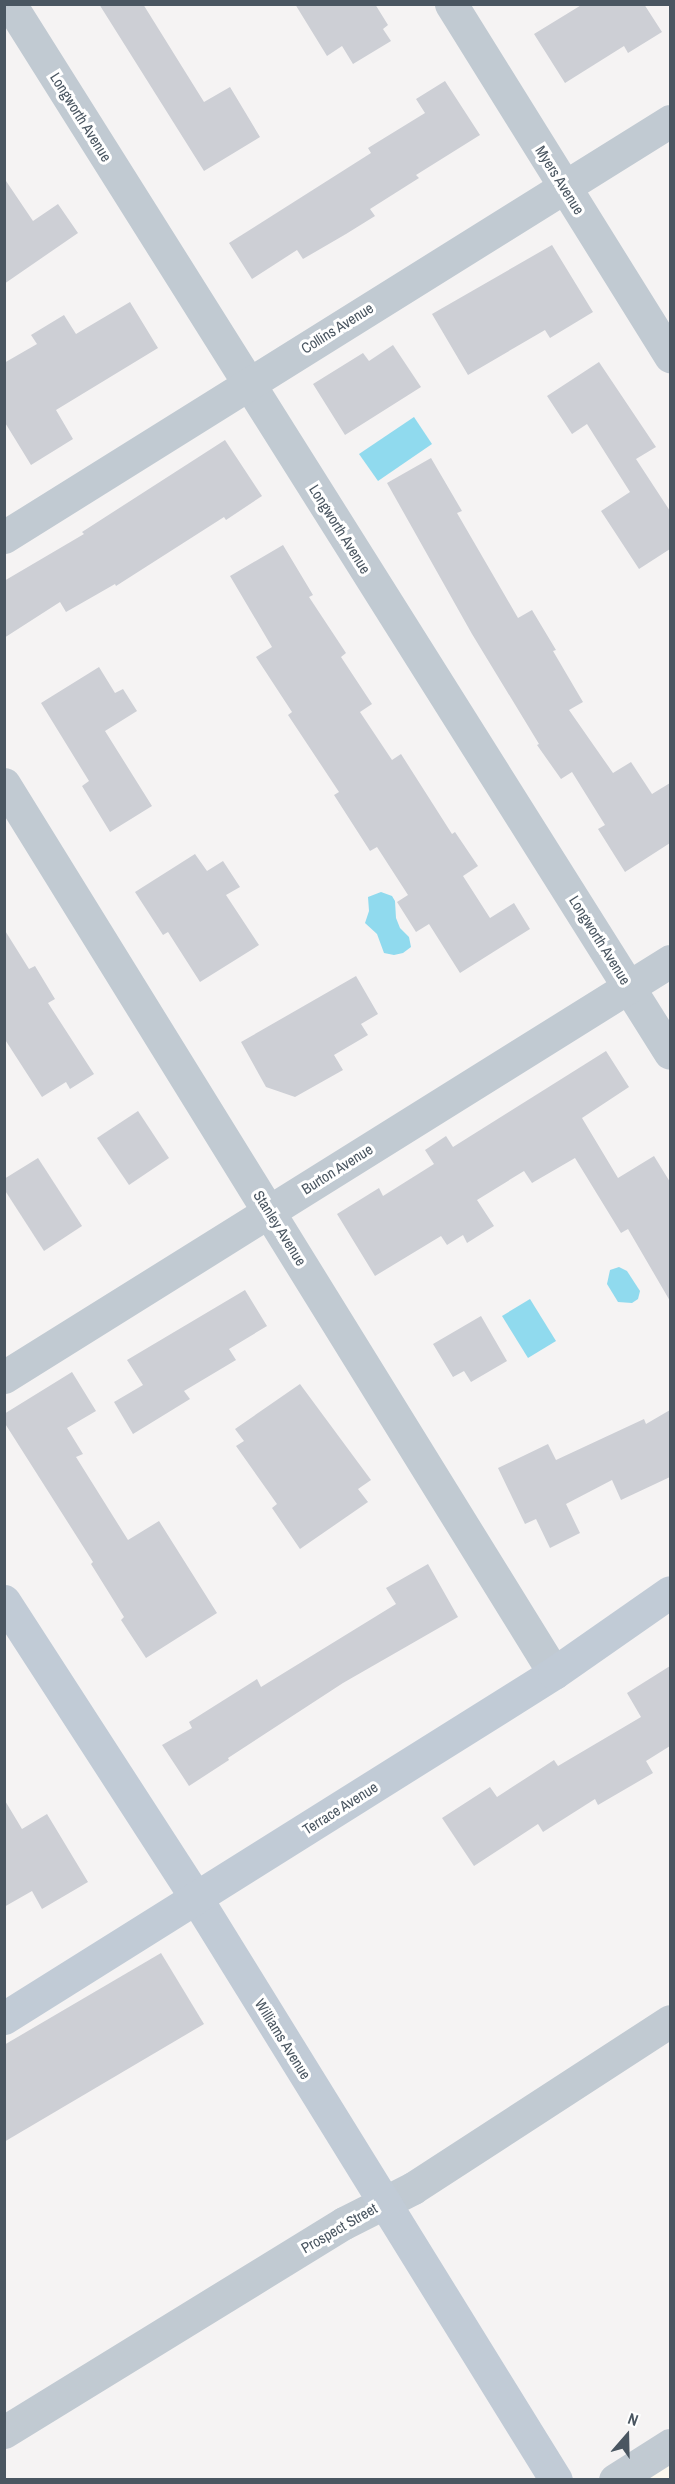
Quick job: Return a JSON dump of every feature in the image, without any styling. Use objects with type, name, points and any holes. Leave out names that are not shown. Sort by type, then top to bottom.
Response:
[{"type":"street","name":"Longworth Avenue","points":[[10,4],[670,1053]]},
{"type":"street","name":"Myers Avenue","points":[[451,4],[670,356]]},
{"type":"street","name":"Collins Avenue","points":[[4,537],[670,121]]},
{"type":"street","name":"Stanley Avenue","points":[[4,784],[554,1673]]},
{"type":"street","name":"Burton Avenue","points":[[4,1377],[670,961]]},
{"type":"street","name":"Terrace Avenue","points":[[4,2018],[554,1673],[670,1592]]},
{"type":"street","name":"Williams Avenue","points":[[4,1601],[196,1898],[551,2477]]},
{"type":"street","name":"Prospect Street","points":[[4,2432],[344,2223],[412,2188],[670,2021]]},
{"type":"street","points":[[615,2480],[670,2445]]},
{"type":"shaded area","points":[[670,2457],[670,2479],[639,2479]]},
{"type":"water","points":[[414,417],[432,444],[378,481],[359,454]]},
{"type":"water","points":[[381,892],[392,896],[400,928],[409,937],[411,947],[403,953],[394,955],[384,953],[377,934],[365,923],[369,911],[368,897]]},
{"type":"water","points":[[619,1267],[627,1271],[640,1291],[638,1299],[632,1303],[618,1302],[607,1284],[610,1270]]},
{"type":"water","points":[[530,1299],[556,1341],[528,1358],[502,1316]]},
{"type":"building","points":[[99,4],[143,4],[204,102],[230,87],[260,137],[204,171]]},
{"type":"building","points":[[295,4],[375,4],[388,25],[383,29],[391,41],[353,64],[342,46],[327,56]]},
{"type":"building","points":[[583,4],[644,4],[662,32],[628,53],[624,46],[565,83],[534,34]]},
{"type":"building","points":[[445,81],[480,135],[416,175],[419,178],[370,209],[375,216],[303,259],[297,250],[252,279],[229,243],[371,153],[368,148],[425,113],[416,99]]},
{"type":"building","points":[[4,178],[33,221],[58,204],[78,233],[4,284]]},
{"type":"building","points":[[552,245],[593,312],[550,338],[545,330],[468,375],[432,314]]},
{"type":"building","points":[[130,302],[158,348],[56,410],[73,439],[31,465],[4,421],[4,363],[37,344],[31,335],[64,315],[76,334]]},
{"type":"building","points":[[393,345],[421,387],[345,435],[313,384],[363,353],[369,361]]},
{"type":"building","points":[[599,362],[656,447],[636,459],[670,511],[670,549],[639,569],[601,511],[630,492],[587,424],[572,434],[547,396]]},
{"type":"building","points":[[225,440],[262,496],[226,520],[224,517],[116,586],[115,584],[66,612],[60,602],[4,638],[4,581],[84,534],[82,532]]},
{"type":"building","points":[[431,458],[462,511],[457,513],[518,618],[532,610],[556,650],[553,651],[583,702],[569,710],[613,773],[631,762],[652,794],[670,783],[670,843],[625,872],[598,829],[605,825],[572,772],[561,779],[537,745],[539,744],[472,634],[387,483]]},
{"type":"building","points":[[283,545],[313,595],[309,597],[346,653],[341,657],[372,704],[360,712],[392,760],[401,754],[452,834],[455,832],[478,866],[463,876],[490,918],[514,903],[530,929],[460,973],[429,924],[416,932],[397,902],[408,895],[377,847],[370,851],[334,795],[339,792],[288,715],[292,712],[256,657],[272,647],[230,576]]},
{"type":"building","points":[[99,667],[115,693],[123,689],[137,711],[105,731],[152,806],[110,832],[82,786],[89,781],[41,703]]},
{"type":"building","points":[[195,854],[207,871],[223,861],[240,887],[226,895],[259,945],[200,982],[168,932],[163,935],[135,892]]},
{"type":"building","points":[[4,929],[29,969],[35,966],[55,999],[48,1003],[94,1074],[70,1089],[66,1082],[42,1097],[4,1038]]},
{"type":"building","points":[[356,976],[378,1014],[361,1024],[368,1035],[334,1055],[343,1070],[295,1097],[266,1087],[241,1042]]},
{"type":"building","points":[[606,1051],[629,1087],[582,1118],[618,1178],[654,1156],[670,1182],[670,1301],[628,1229],[621,1233],[575,1158],[532,1183],[524,1171],[477,1200],[494,1226],[467,1243],[463,1235],[447,1245],[441,1236],[375,1276],[337,1214],[379,1188],[383,1196],[434,1164],[425,1150],[446,1136],[453,1147]]},
{"type":"building","points":[[138,1111],[169,1158],[129,1185],[97,1138]]},
{"type":"building","points":[[38,1158],[82,1226],[44,1251],[4,1189],[4,1179]]},
{"type":"building","points":[[245,1290],[267,1326],[229,1349],[236,1360],[184,1391],[190,1399],[133,1434],[114,1402],[143,1385],[127,1360]]},
{"type":"building","points":[[481,1316],[507,1361],[471,1382],[464,1371],[453,1377],[433,1344]]},
{"type":"building","points":[[72,1372],[96,1411],[67,1428],[83,1454],[76,1457],[128,1540],[159,1521],[217,1613],[146,1658],[121,1620],[124,1617],[91,1564],[93,1562],[4,1422],[4,1414]]},
{"type":"building","points":[[300,1384],[371,1480],[358,1489],[368,1502],[300,1549],[272,1508],[277,1504],[236,1446],[244,1441],[235,1429]]},
{"type":"building","points":[[670,1410],[670,1477],[621,1500],[612,1480],[566,1504],[580,1533],[550,1548],[536,1519],[525,1524],[498,1468],[548,1444],[556,1460],[644,1419],[646,1424]]},
{"type":"building","points":[[428,1564],[458,1617],[343,1683],[189,1786],[162,1745],[192,1728],[189,1722],[257,1679],[261,1687],[396,1604],[386,1588]]},
{"type":"building","points":[[670,1666],[670,1746],[646,1761],[653,1773],[598,1805],[595,1799],[543,1832],[538,1824],[474,1866],[442,1818],[490,1787],[497,1797],[554,1760],[558,1766],[641,1717],[627,1693]]},
{"type":"building","points":[[4,1799],[22,1829],[47,1814],[88,1882],[42,1909],[32,1891],[4,1907]]},
{"type":"building","points":[[161,1953],[204,2024],[4,2142],[4,2045]]}]
